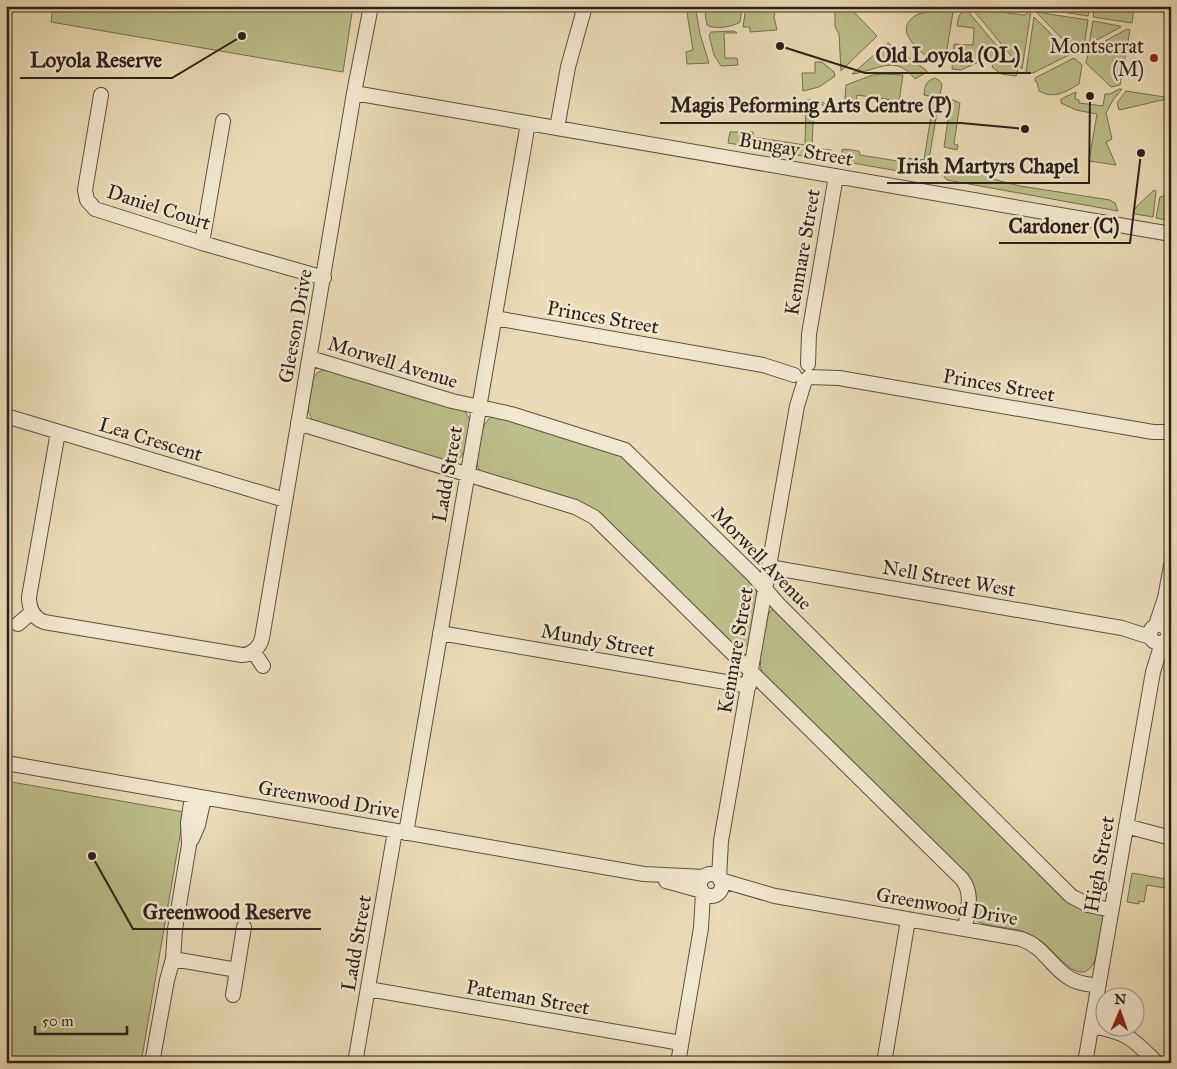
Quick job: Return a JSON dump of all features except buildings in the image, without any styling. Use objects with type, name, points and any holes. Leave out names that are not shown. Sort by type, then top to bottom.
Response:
[{"type":"street","name":"Gleeson Drive","points":[[253,651],[259,645],[262,638],[354,93],[371,6]]},
{"type":"street","points":[[557,128],[568,66],[585,6]]},
{"type":"street","name":"Bungay Street","points":[[354,93],[1171,234]]},
{"type":"street","name":"Daniel Court","points":[[101,95],[86,190],[89,203],[96,209],[103,213],[202,243],[324,278]]},
{"type":"street","points":[[202,243],[223,121]]},
{"type":"street","name":"Ladd Street","points":[[355,1063],[368,989],[440,633],[528,123]]},
{"type":"street","name":"Kenmare Street","points":[[678,1063],[701,928],[721,841],[749,686],[836,176]]},
{"type":"street","name":"Princes Street","points":[[495,318],[1153,432],[1171,437]]},
{"type":"street","name":"Morwell Avenue","points":[[310,358],[452,401],[511,414],[625,450],[753,575],[786,612],[1071,896],[1083,904],[1111,910]]},
{"type":"street","name":"Lea Crescent","points":[[6,416],[285,500]]},
{"type":"street","points":[[298,423],[575,507],[594,516],[962,879],[966,884],[969,894],[965,929]]},
{"type":"street","points":[[58,432],[29,597],[32,612],[39,620],[242,655],[253,651],[263,666]]},
{"type":"street","name":"Princes Street","points":[[1153,432],[1171,432]]},
{"type":"street","name":"High Street","points":[[1098,986],[1161,634],[1171,566]]},
{"type":"street","name":"Nell Street West","points":[[769,568],[1161,634]]},
{"type":"street","points":[[18,624],[32,612]]},
{"type":"street","name":"Mundy Street","points":[[440,633],[749,686]]},
{"type":"street","name":"Greenwood Drive","points":[[6,764],[1027,941],[1040,949],[1070,979],[1098,986]]},
{"type":"street","points":[[152,1063],[167,980],[173,959],[175,929],[189,845],[198,825],[198,797]]},
{"type":"street","points":[[1125,830],[1171,838]]},
{"type":"street","points":[[884,1063],[908,920]]},
{"type":"street","points":[[232,994],[244,927]]},
{"type":"street","points":[[173,959],[237,970]]},
{"type":"street","name":"Pateman Street","points":[[368,989],[681,1043]]},
{"type":"street","name":"High Street","points":[[1085,1063],[1094,1013]]},
{"type":"street","points":[[1092,1026],[1125,1035],[1157,1063]]},
{"type":"green space","points":[[53,6],[353,6],[343,72],[51,22]]},
{"type":"green space","points":[[686,6],[695,6],[700,34],[709,63],[687,64],[686,52],[693,50]]},
{"type":"green space","points":[[704,6],[742,6],[740,22],[724,27],[710,27],[707,25]]},
{"type":"green space","points":[[746,6],[776,6],[774,17],[777,30],[750,32],[750,27],[743,27]]},
{"type":"green space","points":[[835,6],[848,6],[877,36],[841,71],[839,34],[835,27]]},
{"type":"green space","points":[[932,6],[954,6],[944,67],[942,68],[914,45],[906,30],[908,23],[915,16],[929,12]]},
{"type":"green space","points":[[970,6],[976,6],[976,9],[1024,15],[1031,11],[1022,69]]},
{"type":"green space","points":[[1041,6],[1090,6],[1088,16],[1036,8]]},
{"type":"green space","points":[[1095,6],[1134,6],[1132,23],[1093,17]]},
{"type":"green space","points":[[965,8],[1018,71],[1016,76],[1001,74],[992,67],[993,64],[985,59],[961,70],[952,69],[954,44],[973,45],[974,28],[957,26],[959,16]]},
{"type":"green space","points":[[1036,12],[1088,20],[1084,47],[1075,52]]},
{"type":"green space","points":[[1034,17],[1071,54],[1033,73],[1026,72]]},
{"type":"green space","points":[[1093,21],[1120,26],[1121,27],[1089,44]]},
{"type":"green space","points":[[1127,29],[1130,30],[1120,85],[1111,87],[1086,63],[1089,50]]},
{"type":"green space","points":[[734,31],[737,33],[724,33],[725,58],[737,58],[738,65],[721,66],[714,55],[709,35],[711,32]]},
{"type":"green space","points":[[888,43],[927,72],[915,79],[908,71],[893,65],[852,74]]},
{"type":"green space","points":[[1074,58],[1082,65],[1079,84],[1054,95],[1039,91],[1035,78]]},
{"type":"green space","points":[[815,62],[822,62],[834,72],[835,76],[819,87],[803,91],[802,73],[815,73]]},
{"type":"green space","points":[[873,75],[903,75],[899,101],[857,95],[854,114],[844,112],[846,85]]},
{"type":"green space","points":[[935,78],[942,84],[926,174],[921,175],[841,161],[842,150],[844,149],[859,151],[860,155],[904,162],[906,158],[924,160],[934,97],[924,95],[924,92],[928,82]]},
{"type":"green space","points":[[1122,89],[1106,113],[1112,139],[1106,142],[1116,165],[1089,161],[1097,114],[1076,110],[1061,103],[1061,99],[1076,92],[1075,99],[1079,100],[1079,103],[1103,106],[1105,94],[1110,94]]},
{"type":"green space","points":[[1126,91],[1171,98],[1119,110],[1117,103]]},
{"type":"green space","points":[[951,99],[960,103],[954,144],[958,145],[957,150],[944,147]]},
{"type":"green space","points":[[806,100],[819,100],[827,105],[825,107],[818,102],[814,102],[812,148],[831,150],[829,159],[728,143],[730,132],[753,132],[753,137],[805,145]]},
{"type":"green space","points":[[947,159],[966,169],[990,173],[989,178],[1020,186],[1110,200],[1115,203],[1118,211],[947,180],[944,177]]},
{"type":"green space","points":[[1154,190],[1156,191],[1153,217],[1135,214],[1133,212],[1137,206]]},
{"type":"green space","points":[[1171,194],[1171,221],[1156,218],[1160,197]]},
{"type":"green space","points":[[325,369],[464,410],[470,420],[467,444],[462,456],[453,463],[313,421],[308,411],[313,379],[317,373]]},
{"type":"green space","points":[[493,416],[617,451],[750,579],[756,588],[757,597],[749,642],[743,648],[735,648],[602,518],[481,472],[477,463],[480,437],[488,420]]},
{"type":"green space","points":[[771,610],[775,610],[1071,900],[1104,915],[1099,949],[1090,969],[1083,972],[1077,971],[1063,962],[1042,942],[1022,931],[982,923],[974,918],[974,899],[763,675],[760,662],[763,637]]},
{"type":"green space","points":[[6,781],[184,812],[141,1063],[6,1063]]},
{"type":"green space","points":[[1132,873],[1171,880],[1171,889],[1147,885],[1144,902],[1139,901],[1139,904],[1127,902]]},
{"type":"place","name":"Loyola Reserve","points":[[242,36]]},
{"type":"place","name":"Old Loyola (OL)","points":[[780,46]]},
{"type":"place","name":"Montserrat (M)","points":[[1154,58]]},
{"type":"place","name":"Irish Martyrs Chapel","points":[[1090,96]]},
{"type":"place","name":"Magis Peforming Arts Centre (P)","points":[[1025,129]]},
{"type":"place","name":"Cardoner (C)","points":[[1141,153]]},
{"type":"place","name":"Greenwood Reserve","points":[[92,856]]}]
